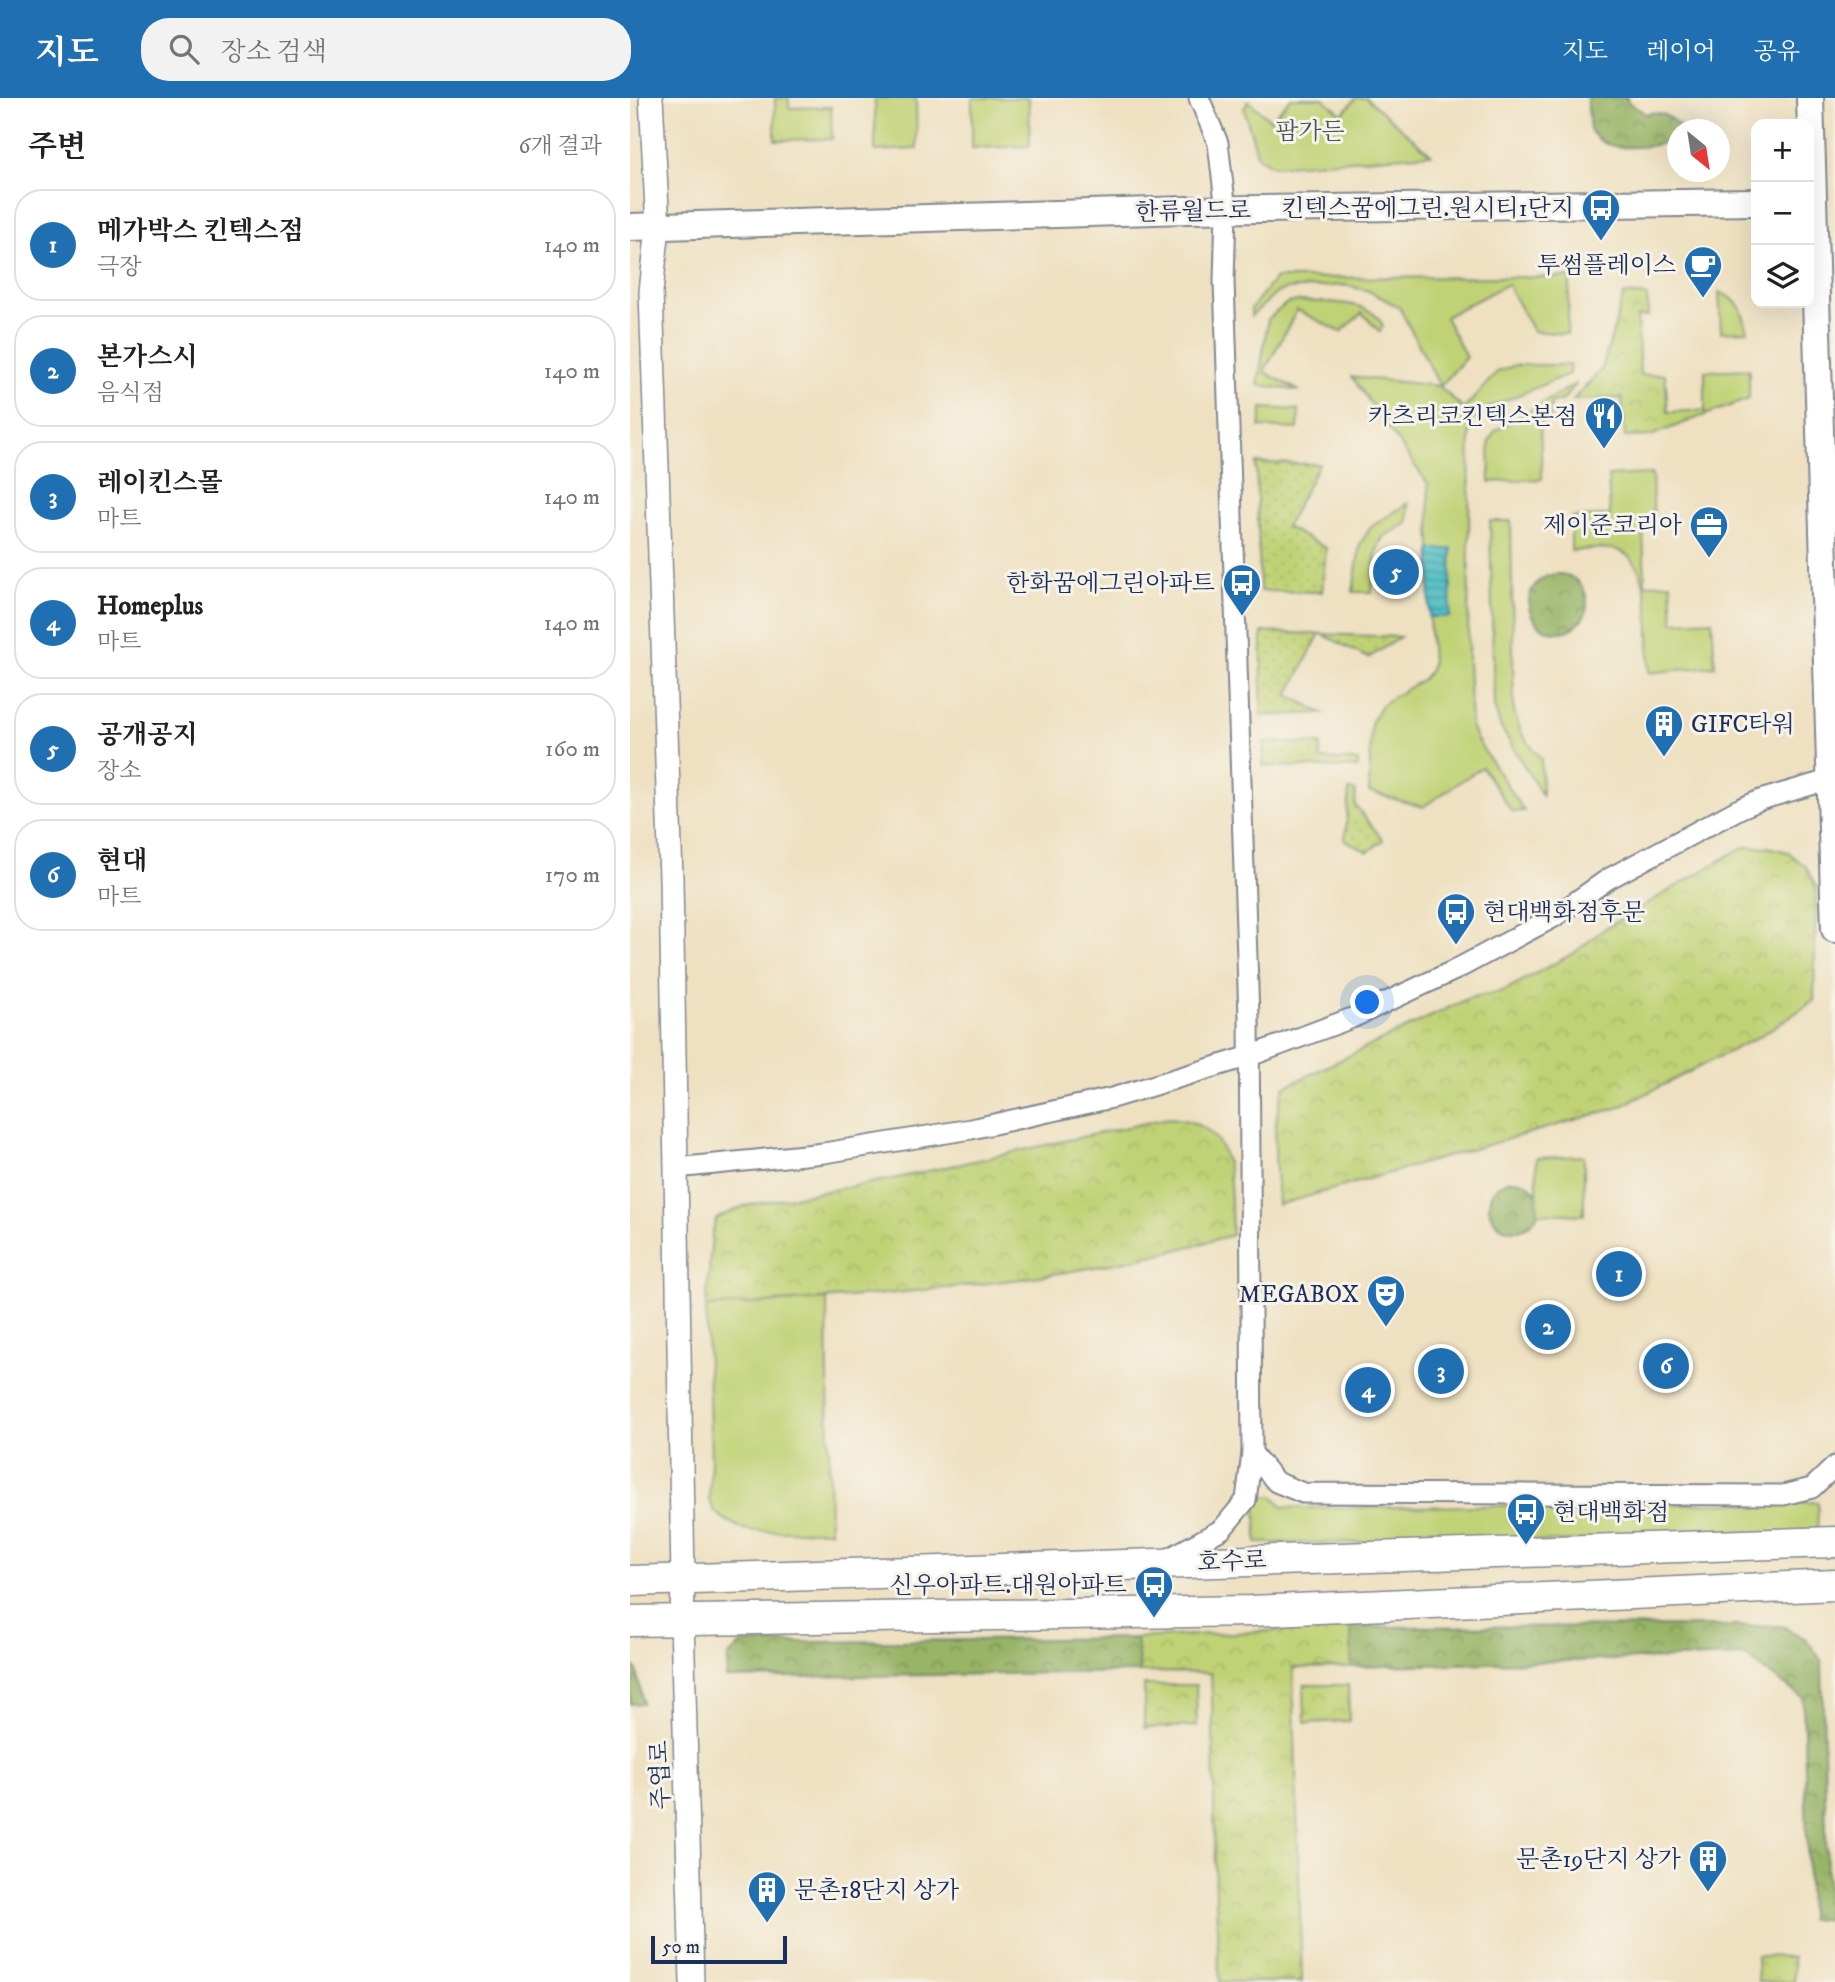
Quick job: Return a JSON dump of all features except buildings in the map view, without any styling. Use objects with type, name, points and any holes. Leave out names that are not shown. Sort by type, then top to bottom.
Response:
[{"type":"main road","points":[[1810,98],[1819,200],[1834,778],[1835,929]]},
{"type":"main road","name":"한류월드로","points":[[630,227],[1226,210],[1751,202]]},
{"type":"main road","name":"호수로","points":[[630,1581],[1835,1542]]},
{"type":"main road","name":"호수로","points":[[630,1621],[1250,1611],[1835,1585]]},
{"type":"street","name":"주엽로","points":[[651,98],[658,227],[651,292],[671,878],[682,1620],[692,1982]]},
{"type":"street","points":[[1158,1564],[1222,1529],[1246,1500],[1252,1453],[1250,1056],[1224,295],[1226,210],[1218,143],[1199,98]]},
{"type":"street","points":[[676,1168],[824,1153],[971,1129],[1112,1098],[1250,1056],[1352,1018],[1455,970],[1554,917],[1608,879],[1739,809],[1834,778]]},
{"type":"street","points":[[1252,1453],[1276,1482],[1303,1493],[1783,1495],[1812,1488],[1835,1466]]},
{"type":"green space","points":[[775,98],[789,98],[789,108],[831,107],[832,139],[775,140]]},
{"type":"green space","points":[[875,98],[916,98],[917,149],[875,151]]},
{"type":"green space","points":[[972,98],[1029,98],[1030,146],[972,148]]},
{"type":"green space","name":"팜가든","points":[[1291,98],[1323,98],[1342,114],[1356,98],[1366,98],[1431,154],[1273,166],[1258,157],[1244,109],[1248,101],[1271,120]]},
{"type":"green space","points":[[1587,98],[1627,98],[1628,102],[1646,114],[1656,112],[1670,119],[1667,119],[1667,141],[1654,145],[1615,146],[1600,140],[1590,130]]},
{"type":"green space","points":[[1570,277],[1567,334],[1533,331],[1507,284],[1445,317],[1466,357],[1440,387],[1464,409],[1497,372],[1515,365],[1570,365],[1569,374],[1487,408],[1470,422],[1468,661],[1471,726],[1477,740],[1524,811],[1512,812],[1482,767],[1423,807],[1369,792],[1371,723],[1382,704],[1423,679],[1432,663],[1429,617],[1431,548],[1428,484],[1352,377],[1440,386],[1399,307],[1369,291],[1344,285],[1287,289],[1278,292],[1251,316],[1251,309],[1275,278]]},
{"type":"green space","points":[[1719,292],[1736,302],[1744,317],[1747,331],[1721,332]]},
{"type":"green space","points":[[1624,294],[1647,296],[1648,316],[1637,317],[1640,375],[1665,374],[1668,412],[1707,410],[1705,415],[1650,436],[1625,437],[1622,398],[1573,400],[1602,369]]},
{"type":"green space","points":[[1300,301],[1359,306],[1377,317],[1383,326],[1380,332],[1362,313],[1341,332],[1297,310],[1264,372],[1300,391],[1258,385],[1268,319],[1287,303]]},
{"type":"green space","points":[[1749,369],[1749,399],[1705,415],[1705,371]]},
{"type":"green space","points":[[1577,383],[1562,401],[1551,402],[1551,421],[1540,422],[1542,479],[1490,482],[1489,442],[1495,431]]},
{"type":"green space","points":[[1262,408],[1299,410],[1298,429],[1260,427]]},
{"type":"green space","points":[[1256,463],[1319,464],[1286,527],[1326,548],[1322,592],[1260,591]]},
{"type":"green space","points":[[1652,474],[1654,526],[1643,527],[1645,584],[1671,583],[1673,622],[1712,620],[1715,666],[1649,673],[1648,606],[1640,572],[1632,559],[1620,551],[1609,549],[1571,551],[1571,518],[1610,515],[1608,476]]},
{"type":"green space","points":[[1408,503],[1408,523],[1383,537],[1376,552],[1372,592],[1353,592],[1360,544],[1371,527]]},
{"type":"green space","points":[[1490,521],[1511,521],[1514,712],[1522,734],[1541,759],[1542,795],[1500,726],[1494,706]]},
{"type":"green space","points":[[1558,574],[1569,576],[1582,587],[1587,603],[1585,614],[1574,627],[1558,632],[1547,630],[1534,619],[1529,603],[1531,592],[1542,579]]},
{"type":"green space","points":[[1262,632],[1319,634],[1288,695],[1323,713],[1261,716]]},
{"type":"green space","points":[[1322,634],[1400,637],[1368,658]]},
{"type":"green space","points":[[1264,742],[1321,744],[1320,759],[1358,761],[1358,768],[1263,766]]},
{"type":"green space","points":[[1349,790],[1356,791],[1355,805],[1383,840],[1368,852],[1345,840]]},
{"type":"green space","points":[[1743,847],[1768,847],[1788,852],[1806,867],[1816,887],[1814,1001],[1760,1036],[1620,1107],[1278,1205],[1275,1131],[1284,1087],[1469,998],[1503,991],[1574,953],[1604,929]]},
{"type":"green space","points":[[1168,1118],[1191,1122],[1208,1130],[1219,1143],[1226,1158],[1229,1175],[1232,1235],[1103,1266],[1037,1277],[839,1298],[706,1307],[712,1234],[716,1219],[744,1206],[892,1179]]},
{"type":"green space","points":[[1584,1156],[1584,1215],[1538,1213],[1536,1158]]},
{"type":"green space","points":[[1514,1180],[1532,1187],[1539,1205],[1532,1223],[1514,1230],[1496,1223],[1489,1205],[1496,1187]]},
{"type":"green space","points":[[827,1299],[830,1531],[742,1529],[714,1511],[709,1499],[711,1460],[706,1307]]},
{"type":"green space","points":[[1256,1496],[1273,1496],[1283,1507],[1307,1508],[1818,1502],[1817,1540],[1257,1543]]},
{"type":"green space","points":[[1782,1626],[1806,1639],[1822,1661],[1828,1919],[1809,1920],[1803,1698],[1745,1656],[1351,1667],[1351,1627]]},
{"type":"green space","points":[[1351,1627],[1351,1667],[1293,1668],[1302,1982],[1220,1982],[1211,1673],[1140,1672],[1136,1638]]},
{"type":"green space","points":[[1136,1638],[1140,1672],[726,1678],[728,1657],[742,1643]]},
{"type":"green space","points":[[630,1663],[637,1670],[643,1703],[630,1704]]},
{"type":"green space","points":[[1144,1685],[1196,1685],[1197,1726],[1144,1728]]},
{"type":"green space","points":[[1304,1685],[1348,1685],[1349,1721],[1305,1723]]},
{"type":"green space","points":[[1757,1956],[1793,1957],[1794,1982],[1758,1982]]},
{"type":"water","points":[[1431,549],[1452,549],[1450,617],[1429,617]]},
{"type":"place","name":"킨텍스꿈에그린.원시티1단지","points":[[1601,242]]},
{"type":"place","name":"투썸플레이스","points":[[1703,299]]},
{"type":"place","name":"카츠리코킨텍스본점","points":[[1604,450]]},
{"type":"place","name":"제이준코리아","points":[[1709,559]]},
{"type":"place","name":"공개공지","points":[[1396,572]]},
{"type":"place","name":"한화꿈에그린아파트","points":[[1242,617]]},
{"type":"place","name":"GIFC타워","points":[[1664,758]]},
{"type":"place","name":"현대백화점후문","points":[[1456,946]]},
{"type":"place","name":"메가박스 킨텍스점","points":[[1619,1274]]},
{"type":"place","name":"본가스시","points":[[1548,1327]]},
{"type":"place","name":"MEGABOX","points":[[1386,1328]]},
{"type":"place","name":"현대","points":[[1666,1366]]},
{"type":"place","name":"레이킨스몰","points":[[1441,1371]]},
{"type":"place","name":"Homeplus","points":[[1368,1390]]},
{"type":"place","name":"현대백화점","points":[[1526,1546]]},
{"type":"place","name":"신우아파트.대원아파트","points":[[1154,1619]]},
{"type":"place","name":"문촌19단지 상가","points":[[1708,1893]]},
{"type":"place","name":"문촌18단지 상가","points":[[767,1924]]}]
